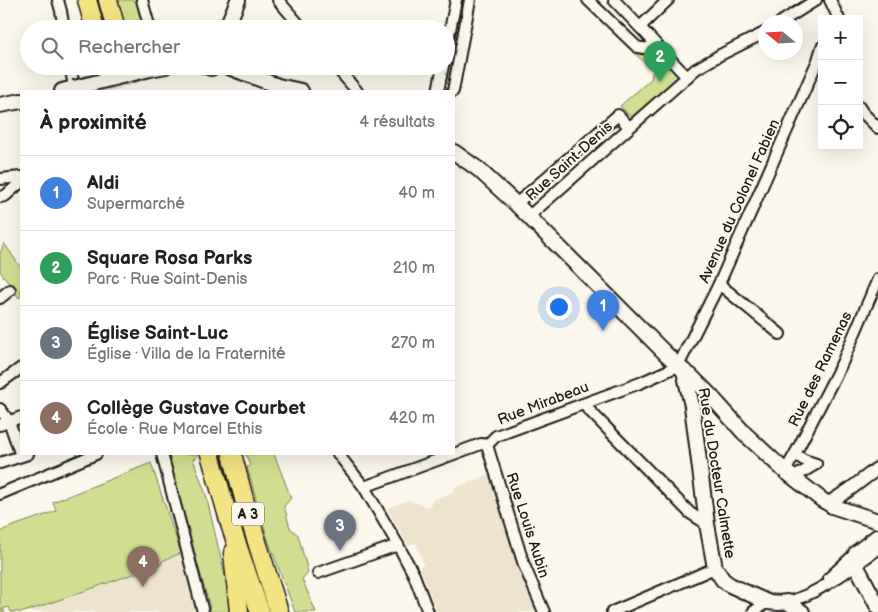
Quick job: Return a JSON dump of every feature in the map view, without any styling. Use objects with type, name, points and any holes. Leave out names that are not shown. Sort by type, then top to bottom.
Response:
[{"type":"highway","points":[[87,0],[93,20]]},
{"type":"highway","points":[[108,0],[114,20]]},
{"type":"highway","name":"A 3","points":[[210,455],[231,527],[260,612]]},
{"type":"highway","name":"A 3","points":[[232,455],[266,574],[279,612]]},
{"type":"highway","points":[[231,527],[236,600],[239,612]]},
{"type":"highway","points":[[266,574],[279,584],[290,612]]},
{"type":"main road","points":[[230,20],[238,0]]},
{"type":"main road","points":[[70,90],[128,75]]},
{"type":"main road","points":[[248,75],[282,89]]},
{"type":"main road","points":[[0,105],[20,100]]},
{"type":"main road","points":[[455,153],[478,169],[516,204],[691,376],[745,434],[789,474],[828,503],[878,521]]},
{"type":"main road","name":"Rue du Docteur Calmette","points":[[681,368],[692,406],[707,524],[715,568],[723,580],[730,585],[767,602],[788,602]]},
{"type":"main road","points":[[694,418],[705,406],[723,409]]},
{"type":"main road","points":[[878,536],[856,559],[874,589],[878,607]]},
{"type":"main road","points":[[788,602],[802,612]]},
{"type":"street","points":[[58,0],[62,20]]},
{"type":"street","points":[[142,0],[148,20]]},
{"type":"street","points":[[278,0],[295,20]]},
{"type":"street","points":[[452,20],[456,0]]},
{"type":"street","points":[[453,90],[470,0]]},
{"type":"street","points":[[588,0],[637,47],[651,48],[656,44]]},
{"type":"street","points":[[614,0],[687,76]]},
{"type":"street","points":[[640,27],[668,0]]},
{"type":"street","points":[[792,15],[816,0]]},
{"type":"street","name":"Rue Saint-Denis","points":[[528,217],[687,76],[720,55],[758,36]]},
{"type":"street","name":"Avenue du Colonel Fabien","points":[[681,368],[818,60]]},
{"type":"street","points":[[70,75],[70,90]]},
{"type":"street","points":[[343,75],[356,90]]},
{"type":"street","points":[[438,90],[441,75]]},
{"type":"street","points":[[863,113],[878,128]]},
{"type":"street","name":"Rue Saint-Denis","points":[[516,204],[618,115],[629,127]]},
{"type":"street","points":[[0,179],[20,178]]},
{"type":"street","points":[[0,197],[5,196],[20,183]]},
{"type":"street","name":"Rue des Ramenas","points":[[789,474],[795,454],[842,363],[878,279]]},
{"type":"street","points":[[719,284],[780,334]]},
{"type":"street","points":[[0,298],[10,290]]},
{"type":"street","name":"Rue Mirabeau","points":[[455,453],[481,444],[487,445],[496,436],[681,368]]},
{"type":"street","points":[[0,383],[20,369]]},
{"type":"street","points":[[583,404],[690,513],[707,524]]},
{"type":"street","points":[[0,409],[5,423],[20,448]]},
{"type":"street","points":[[5,423],[20,418]]},
{"type":"street","name":"Rue Louis Aubin","points":[[487,445],[524,565],[544,612]]},
{"type":"street","points":[[789,474],[816,464],[804,460],[795,454]]},
{"type":"street","points":[[0,463],[24,455]]},
{"type":"street","points":[[0,494],[94,455]]},
{"type":"street","points":[[162,455],[204,612]]},
{"type":"street","points":[[339,455],[364,486],[398,544],[414,575],[428,612]]},
{"type":"street","name":"Rue Mirabeau","points":[[364,486],[450,455]]},
{"type":"street","points":[[828,503],[878,468]]},
{"type":"street","points":[[318,573],[398,544]]},
{"type":"street","points":[[788,602],[836,580],[856,559],[878,549]]},
{"type":"street","points":[[612,612],[715,568]]},
{"type":"street","points":[[753,612],[767,602]]},
{"type":"shaded area","points":[[491,474],[523,578],[539,612],[437,612],[420,568],[424,565],[416,543],[408,546],[387,508],[408,500],[429,507],[433,500],[455,492],[454,488]]},
{"type":"shaded area","points":[[181,553],[196,612],[24,612],[162,564],[162,561]]},
{"type":"green space","points":[[118,0],[138,0],[143,20],[122,20]]},
{"type":"green space","points":[[657,50],[679,74],[679,77],[633,119],[620,106],[651,79],[654,71],[634,53],[636,51]]},
{"type":"green space","points":[[4,243],[20,267],[19,298],[0,271],[0,254]]},
{"type":"green space","points":[[168,455],[198,455],[193,459],[206,495],[232,612],[211,612]]},
{"type":"green space","points":[[218,455],[221,455],[255,569],[270,612],[266,612]]},
{"type":"green space","points":[[246,455],[274,455],[291,498],[284,506],[290,528],[298,535],[308,572],[302,579],[316,612],[295,612],[268,540],[247,467],[250,466]]},
{"type":"green space","points":[[151,463],[181,553],[162,561],[162,564],[24,612],[11,612],[9,607],[2,609],[5,612],[0,612],[0,533],[5,529],[56,511],[53,502]]},
{"type":"tunnel","points":[[108,75],[112,90]]},
{"type":"tunnel","points":[[129,75],[134,90]]},
{"type":"place","name":"Square Rosa Parks","points":[[660,82]]},
{"type":"place","name":"Aldi","points":[[603,331]]},
{"type":"place","name":"Église Saint-Luc","points":[[340,551]]},
{"type":"place","name":"Collège Gustave Courbet","points":[[143,587]]}]
